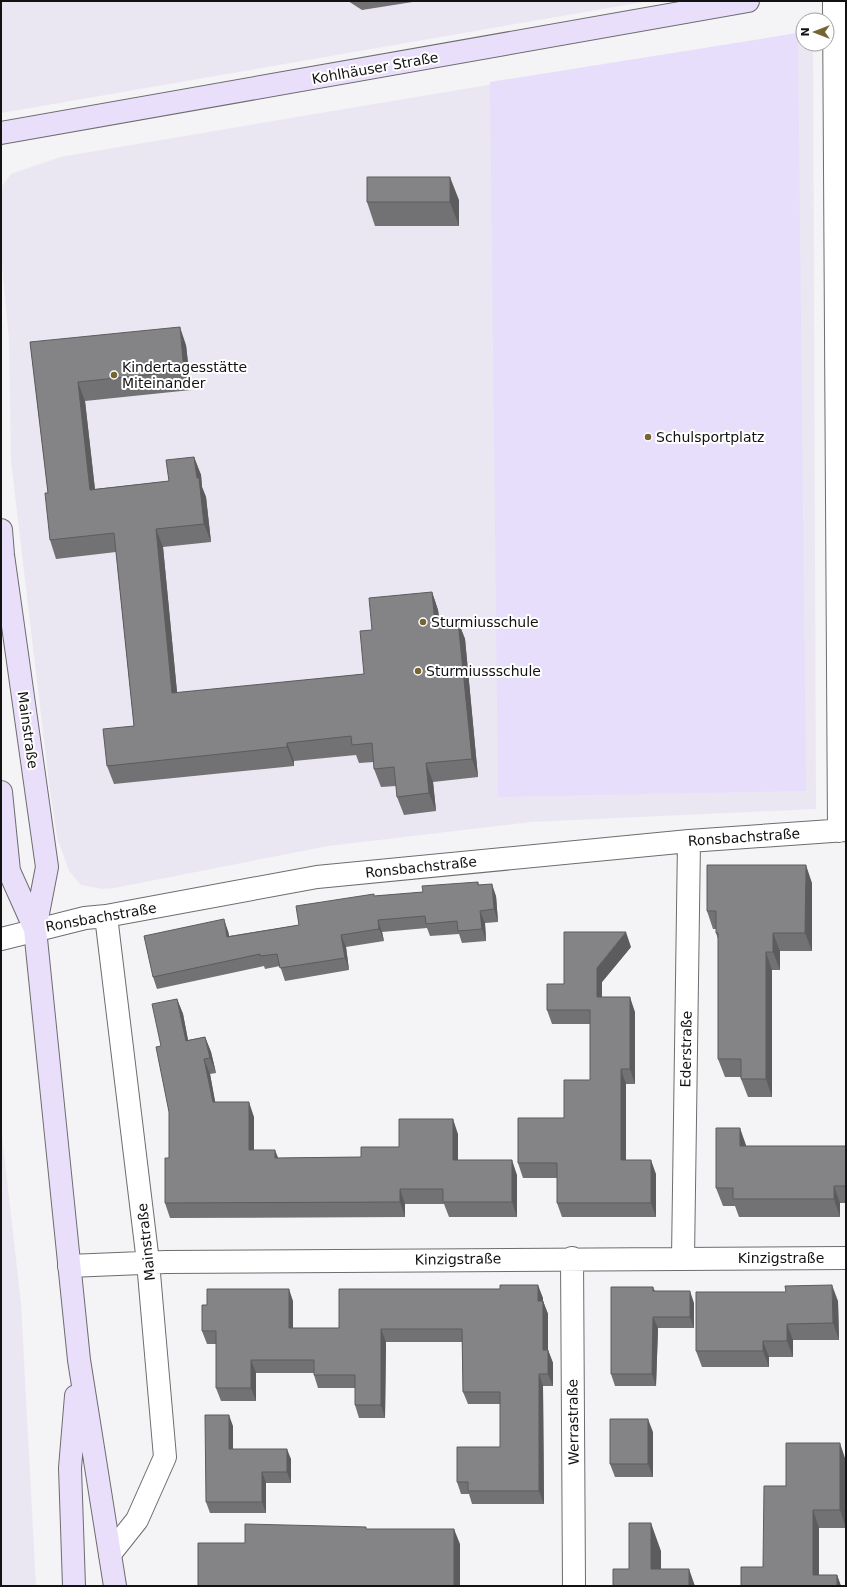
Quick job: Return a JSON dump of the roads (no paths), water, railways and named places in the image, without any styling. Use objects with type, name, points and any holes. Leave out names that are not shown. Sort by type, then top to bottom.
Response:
[{"type":"main road","name":"Kohlhäuser Straße","points":[[1,134],[748,1]]},
{"type":"main road","name":"Mainstraße","points":[[1,530],[3,555],[47,867],[35,929],[79,1360],[115,1586]]},
{"type":"main road","name":"Mainstraße","points":[[1,792],[9,871],[35,929]]},
{"type":"main road","name":"Mainstraße","points":[[74,1586],[70,1468],[79,1360]]},
{"type":"street","points":[[834,1],[843,831]]},
{"type":"street","name":"Ronsbachstraße","points":[[1,938],[85,918],[106,916],[317,877],[689,840],[843,831]]},
{"type":"street","name":"Ederstraße","points":[[683,1258],[689,840]]},
{"type":"street","name":"Mainstraße","points":[[106,916],[148,1262],[165,1457],[137,1520],[110,1554]]},
{"type":"street","name":"Kinzigstraße","points":[[69,1266],[148,1262],[572,1258],[846,1258]]},
{"type":"street","name":"Werrastraße","points":[[572,1258],[574,1586]]},
{"type":"place","name":"Kindertagesstätte Miteinander","points":[[114,375]]},
{"type":"place","name":"Schulsportplatz","points":[[648,437]]},
{"type":"place","name":"Sturmiusschule","points":[[423,622]]},
{"type":"place","name":"Sturmiussschule","points":[[418,671]]}]
